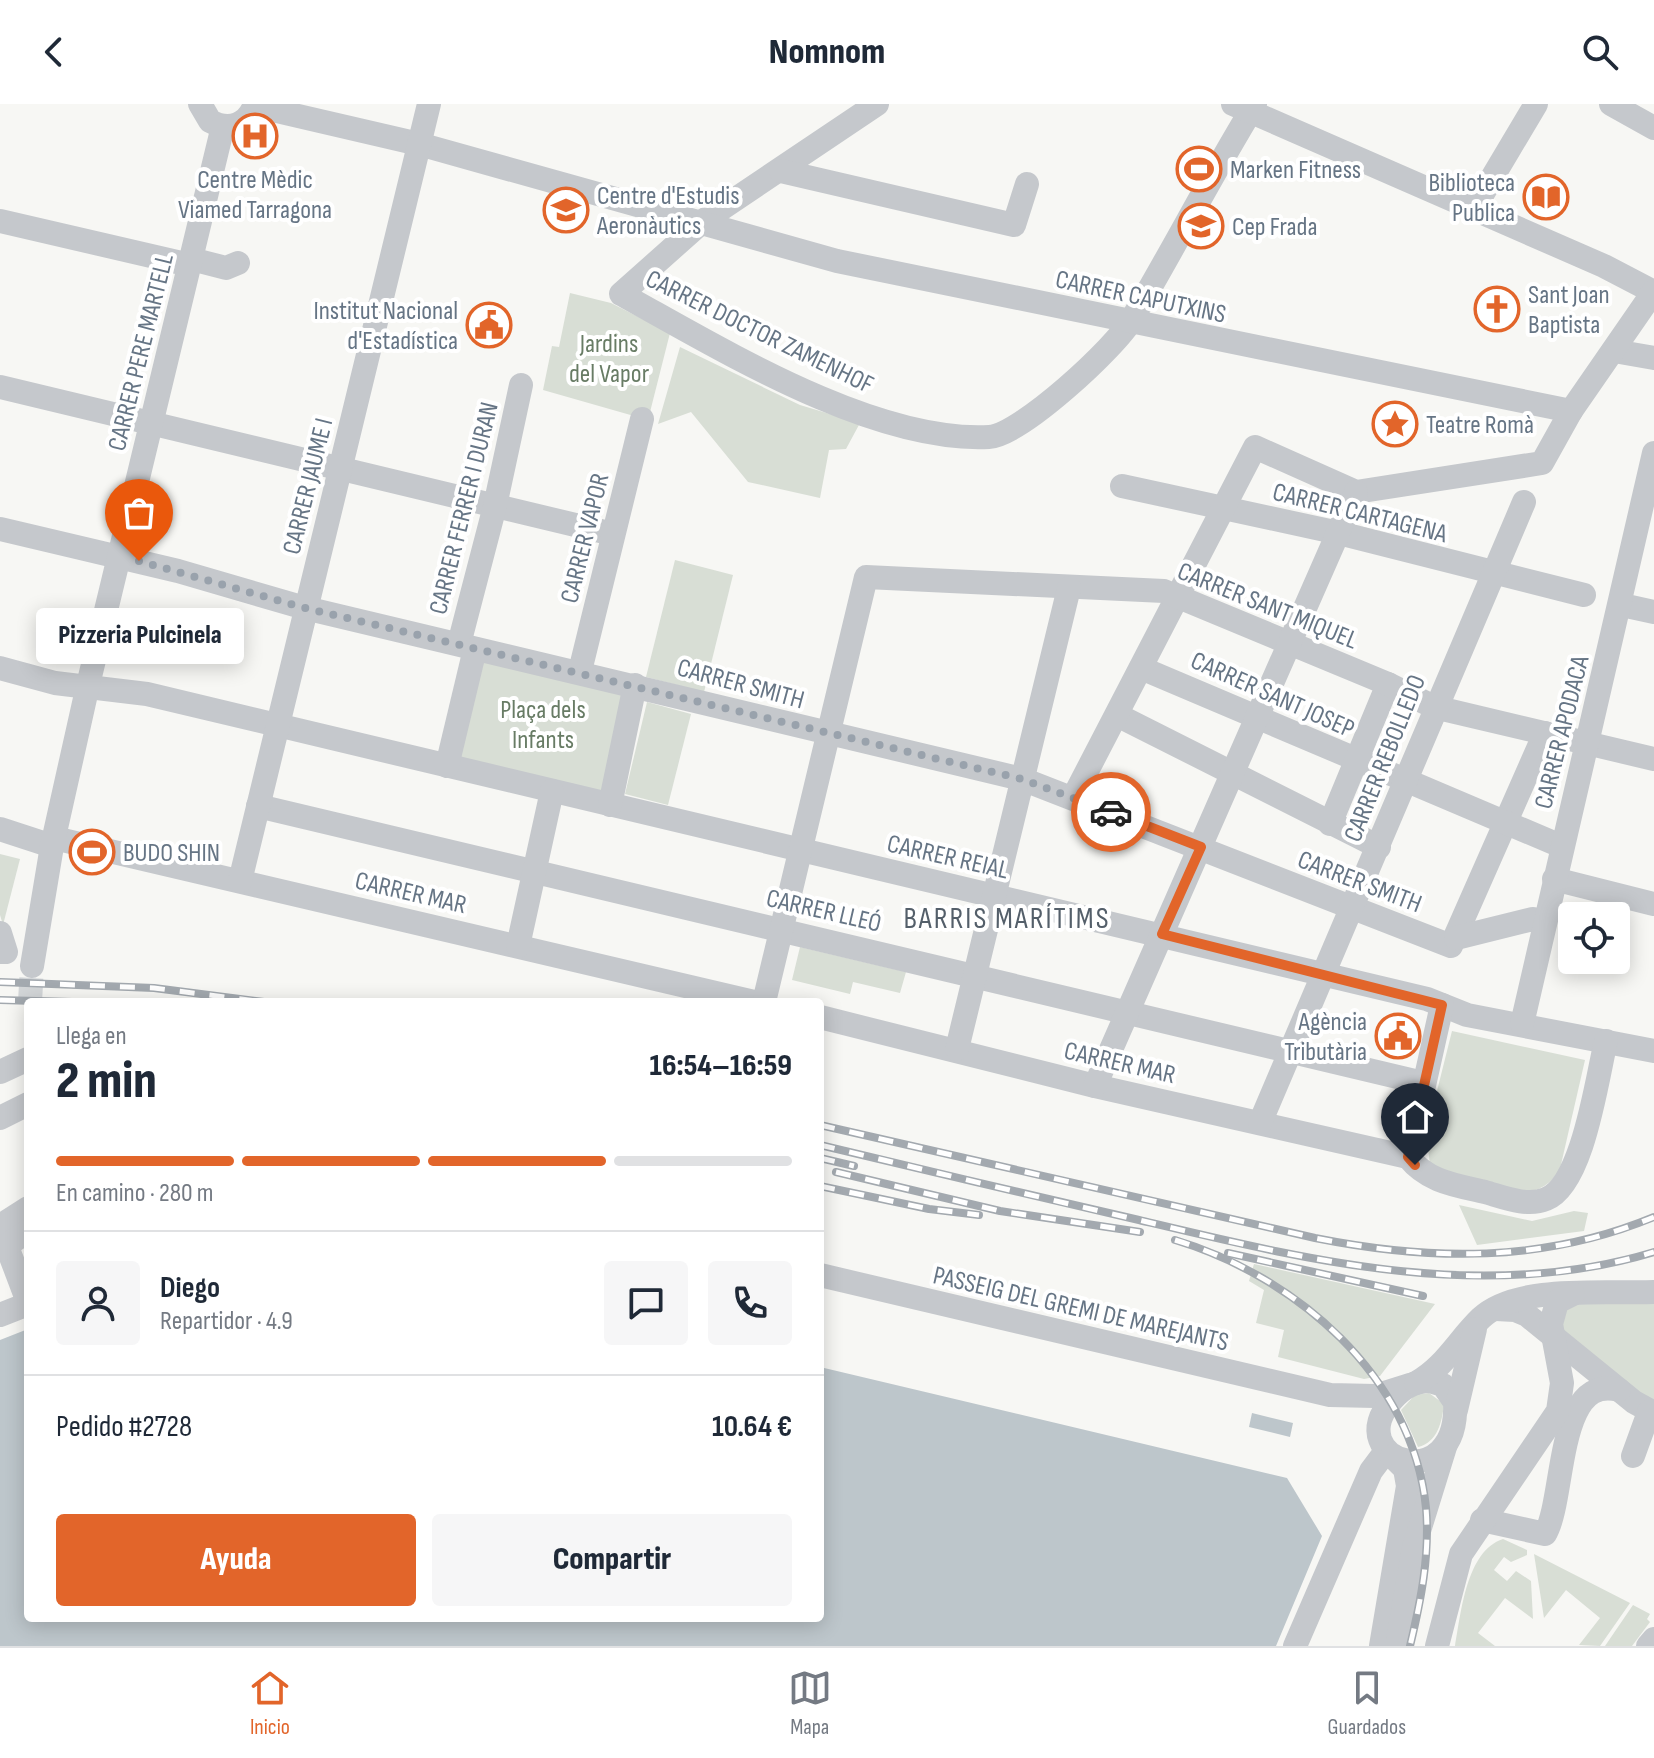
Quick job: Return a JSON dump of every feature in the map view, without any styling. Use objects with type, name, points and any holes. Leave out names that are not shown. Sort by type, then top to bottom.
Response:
[{"type":"street","points":[[200,104],[210,121],[223,126],[246,120],[255,105]]},
{"type":"street","name":"CARRER JAUME I","points":[[240,881],[429,104]]},
{"type":"street","points":[[703,221],[877,104]]},
{"type":"street","points":[[1473,210],[1536,104]]},
{"type":"street","points":[[1611,104],[1654,128]]},
{"type":"street","name":"CARRER CAPUTXINS","points":[[255,105],[419,144],[703,221],[837,261],[1571,411]]},
{"type":"street","points":[[1073,798],[1255,447],[1356,492],[1542,463],[1571,411],[1614,351],[1650,290],[1246,106],[1131,322]]},
{"type":"street","name":"CARRER PERE MARTELL","points":[[32,966],[53,842],[88,685],[223,126]]},
{"type":"street","points":[[781,171],[1014,225],[1027,184]]},
{"type":"street","points":[[0,221],[191,258]]},
{"type":"street","name":"CARRER DOCTOR ZAMENHOF","points":[[703,221],[621,294],[712,344],[832,401],[916,430],[990,437],[1001,434],[1058,396],[1131,322]]},
{"type":"street","points":[[1614,351],[1654,358]]},
{"type":"street","name":"CARRER FERRER I DURAN","points":[[467,647],[521,385]]},
{"type":"street","points":[[0,387],[613,534]]},
{"type":"street","name":"CARRER VAPOR","points":[[580,671],[642,419]]},
{"type":"street","name":"CARRER APODACA","points":[[1522,1024],[1561,846],[1589,743],[1635,608],[1654,453]]},
{"type":"street","name":"CARRER CARTAGENA","points":[[1122,486],[1339,533],[1584,595]]},
{"type":"street","points":[[1095,1086],[1356,492]]},
{"type":"street","name":"CARRER REBOLLEDO","points":[[1260,1123],[1379,847],[1434,707],[1524,502]]},
{"type":"street","name":"CARRER SMITH","points":[[0,529],[119,556],[305,608],[580,671],[827,735],[1022,779],[1201,847],[1352,910],[1454,942]]},
{"type":"street","name":"CARRER SANT MIQUEL","points":[[827,735],[866,577],[1179,595],[1388,684],[1434,707],[1654,759]]},
{"type":"street","points":[[957,1049],[1069,588]]},
{"type":"street","points":[[447,766],[467,647]]},
{"type":"street","name":"CARRER REIAL","points":[[0,668],[55,683],[120,688],[1162,934],[1442,1005],[1467,1015],[1606,1041],[1652,1043]]},
{"type":"street","name":"CARRER SANT JOSEP","points":[[1141,668],[1403,781],[1509,821],[1561,846]]},
{"type":"street","points":[[1330,824],[1388,684]]},
{"type":"street","points":[[610,805],[635,685]]},
{"type":"street","points":[[1117,715],[1379,847]]},
{"type":"street","points":[[1454,942],[1545,733]]},
{"type":"street","points":[[765,998],[827,735]]},
{"type":"street","points":[[518,946],[552,791]]},
{"type":"street","name":"CARRER LLEÓ","points":[[258,806],[1423,1083]]},
{"type":"street","name":"CARRER MAR","points":[[0,829],[240,881],[737,998]]},
{"type":"street","points":[[1554,879],[1654,904]]},
{"type":"street","points":[[1454,942],[1533,919],[1543,921]]},
{"type":"street","points":[[0,933],[6,952],[0,952]]},
{"type":"street","points":[[1442,1005],[1408,1157],[1440,1182],[1530,1202],[1554,1195],[1576,1162],[1606,1041]]},
{"type":"street","name":"CARRER MAR","points":[[824,1018],[1095,1086],[1408,1157]]},
{"type":"street","points":[[0,1072],[24,1061]]},
{"type":"street","points":[[0,1118],[24,1106]]},
{"type":"street","points":[[2,1238],[24,1213]]},
{"type":"street","points":[[2,1238],[24,1232]]},
{"type":"street","points":[[2,1238],[24,1293]]},
{"type":"street","name":"PASSEIG DEL GREMI DE MAREJANTS","points":[[824,1276],[1330,1395],[1375,1396],[1413,1384]]},
{"type":"street","points":[[1295,1646],[1371,1471],[1386,1448],[1382,1413],[1395,1395],[1435,1372],[1485,1316],[1523,1298],[1653,1292]]},
{"type":"street","points":[[1437,1646],[1455,1569],[1482,1520],[1558,1411],[1562,1383],[1551,1334],[1554,1307],[1573,1294]]},
{"type":"street","points":[[0,1315],[24,1305]]},
{"type":"street","points":[[1485,1316],[1522,1312],[1619,1390],[1652,1412],[1633,1456]]},
{"type":"street","points":[[1381,1646],[1388,1605],[1414,1547],[1485,1316]]},
{"type":"street","points":[[1413,1384],[1430,1381],[1443,1385],[1452,1396],[1456,1413]]},
{"type":"street","points":[[1482,1520],[1545,1534],[1575,1409],[1591,1393],[1607,1388],[1619,1390]]},
{"type":"street","name":"PASSEIG DEL GREMI DE MAREJANTS","points":[[1330,1395],[1363,1414],[1405,1469],[1408,1486],[1388,1605]]},
{"type":"street","points":[[1386,1448],[1410,1463],[1437,1455],[1447,1443]]},
{"type":"street","points":[[1388,1605],[1397,1646]]},
{"type":"street","points":[[1648,1646],[1654,1639]]},
{"type":"green space","name":"Jardins del Vapor","points":[[570,293],[611,303],[670,333],[648,420],[543,390],[552,346],[559,347]]},
{"type":"green space","points":[[680,347],[800,405],[860,423],[846,449],[829,450],[820,498],[748,482],[691,412],[658,424]]},
{"type":"green space","points":[[675,560],[733,575],[704,692],[646,677]]},
{"type":"green space","name":"Plaça dels Infants","points":[[484,657],[627,691],[602,791],[459,757]]},
{"type":"green space","points":[[647,702],[691,714],[668,805],[625,794]]},
{"type":"green space","points":[[0,854],[20,859],[3,925],[0,915]]},
{"type":"green space","points":[[800,947],[906,972],[900,993],[853,982],[850,994],[792,980]]},
{"type":"green space","points":[[1452,1031],[1585,1060],[1560,1169],[1549,1183],[1517,1193],[1499,1191],[1462,1180],[1430,1164],[1426,1135]]},
{"type":"green space","points":[[1459,1205],[1532,1221],[1574,1211],[1588,1213],[1584,1231],[1477,1245]]},
{"type":"green space","points":[[1254,1264],[1435,1304],[1380,1376],[1364,1379],[1278,1357],[1284,1330],[1256,1323],[1264,1290],[1249,1281]]},
{"type":"green space","points":[[1654,1301],[1654,1406],[1562,1331],[1566,1303]]},
{"type":"green space","points":[[1429,1393],[1444,1404],[1442,1417],[1430,1441],[1418,1447],[1401,1410],[1415,1395]]},
{"type":"green space","points":[[1503,1539],[1527,1550],[1527,1555],[1511,1562],[1504,1557],[1494,1570],[1507,1581],[1516,1571],[1531,1581],[1533,1619],[1505,1598],[1478,1633],[1495,1646],[1455,1646],[1463,1601],[1473,1570],[1481,1556]]},
{"type":"green space","points":[[1534,1554],[1630,1603],[1600,1646],[1579,1645],[1600,1618],[1566,1590],[1544,1618]]},
{"type":"green space","points":[[1633,1605],[1650,1614],[1647,1619],[1650,1622],[1632,1646],[1605,1646]]},
{"type":"shaded area","points":[[24,1331],[24,1622],[824,1622],[824,1368],[1287,1478],[1322,1536],[1276,1646],[0,1646],[0,1340]]},
{"type":"shaded area","points":[[1252,1413],[1293,1423],[1290,1437],[1249,1427]]},
{"type":"tunnel","points":[[30,998],[32,966]]},
{"type":"railway","points":[[0,982],[154,988],[233,998]]},
{"type":"railway","points":[[0,1000],[24,1001]]},
{"type":"railway","points":[[824,1126],[1315,1238],[1401,1251],[1444,1254],[1529,1250],[1571,1243],[1654,1217]]},
{"type":"railway","points":[[824,1146],[1267,1249],[1395,1270],[1460,1275],[1525,1275],[1589,1267],[1654,1252]]},
{"type":"railway","points":[[824,1159],[854,1166]]},
{"type":"railway","points":[[836,1172],[1000,1211],[1140,1232]]},
{"type":"railway","points":[[824,1187],[929,1209],[979,1215]]},
{"type":"railway","points":[[1175,1240],[1220,1256],[1263,1278],[1304,1306],[1341,1338],[1373,1375],[1398,1416],[1416,1460],[1427,1526],[1424,1577],[1410,1646]]},
{"type":"railway","points":[[1228,1253],[1423,1296]]},
{"type":"way so far","points":[[139,561],[305,608],[580,671],[827,735],[1022,779],[1111,812]]},
{"type":"place","name":"Centre Mèdic Viamed Tarragona","points":[[255,136]]},
{"type":"place","name":"Marken Fitness","points":[[1199,169]]},
{"type":"place","name":"Biblioteca Publica","points":[[1546,197]]},
{"type":"place","name":"Centre d'Estudis Aeronàutics","points":[[566,210]]},
{"type":"place","name":"Cep Frada","points":[[1201,226]]},
{"type":"place","name":"Sant Joan Baptista","points":[[1497,309]]},
{"type":"place","name":"Institut Nacional d'Estadística","points":[[489,325]]},
{"type":"place","name":"Teatre Romà","points":[[1395,424]]},
{"type":"place","name":"Pizzeria Pulcinela","points":[[139,561]]},
{"type":"place","name":"BUDO SHIN","points":[[92,852]]},
{"type":"place","name":"Agència Tributària","points":[[1398,1036]]},
{"type":"district","name":"BARRIS MARÍTIMS","points":[[1007,918]]},
{"type":"route","points":[[1111,812],[1201,847],[1162,934],[1442,1005],[1413,1125],[1408,1157],[1415,1165]]}]
